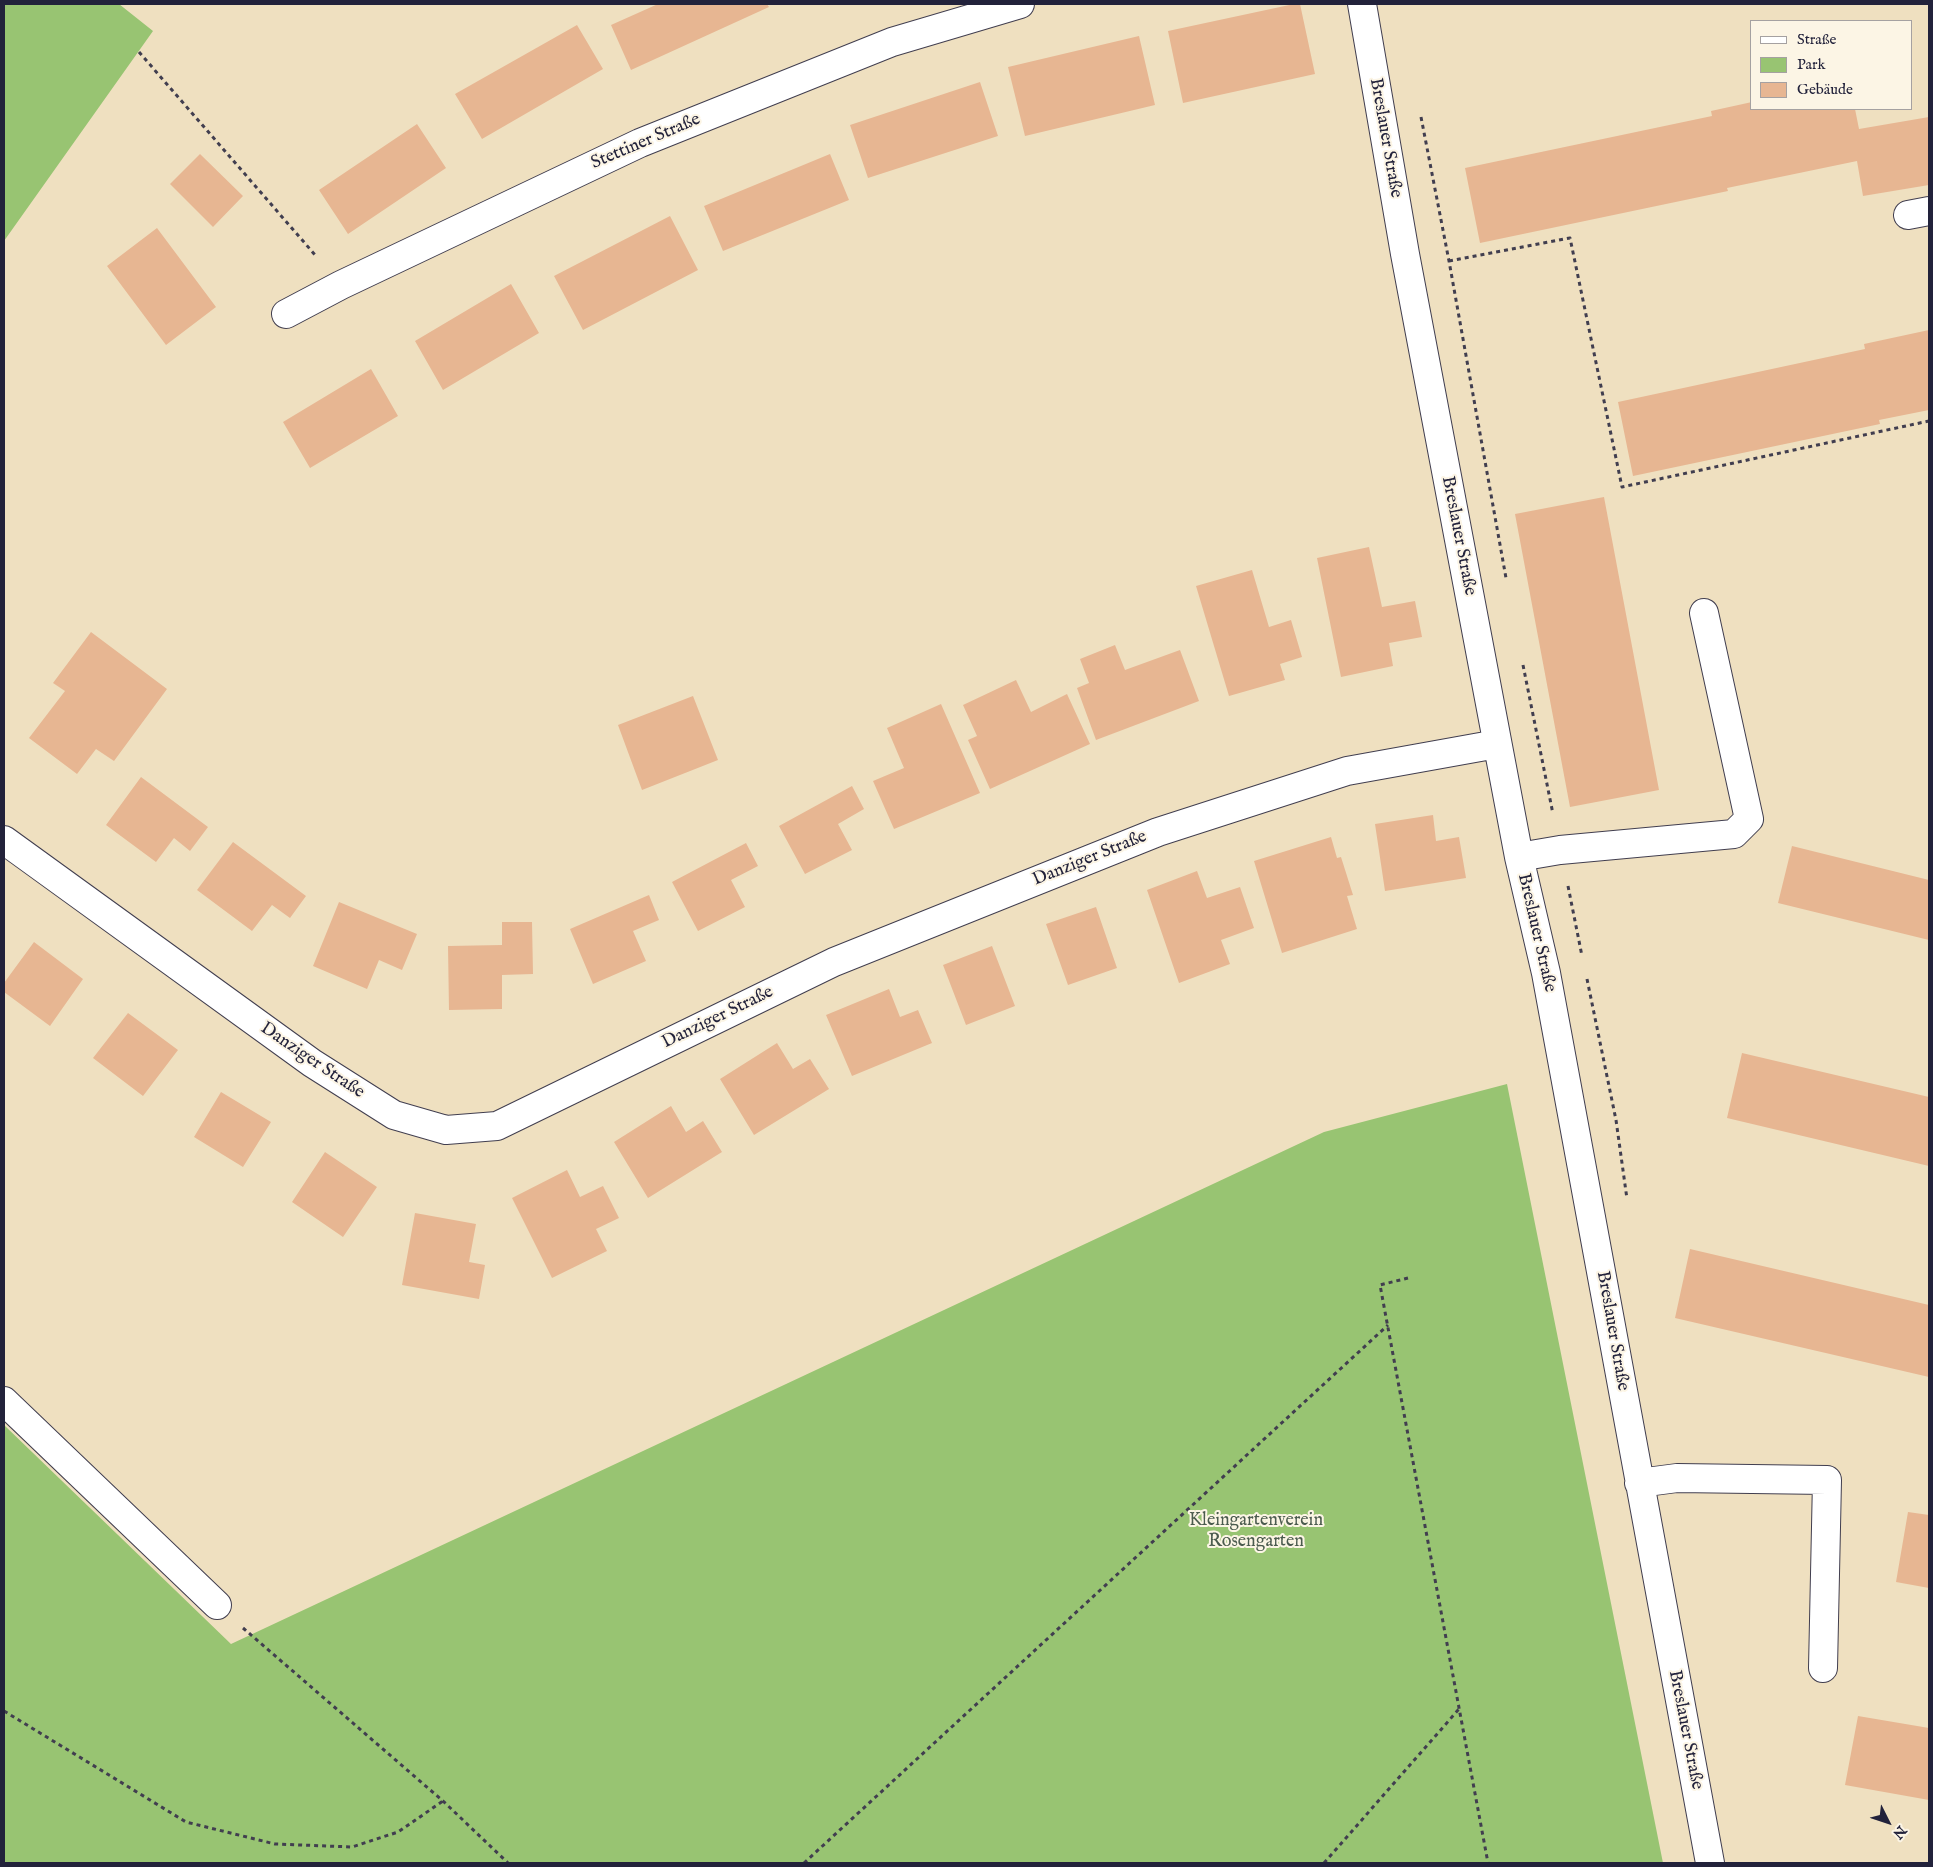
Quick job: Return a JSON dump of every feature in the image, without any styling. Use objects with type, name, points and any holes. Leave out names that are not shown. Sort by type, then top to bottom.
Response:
[{"type":"street","name":"Stettiner Straße","points":[[286,314],[341,285],[640,143],[892,42],[1020,4]]},
{"type":"street","name":"Breslauer Straße","points":[[1362,4],[1406,263],[1519,857],[1548,983],[1710,1863]]},
{"type":"street","points":[[1519,857],[1560,850],[1734,834],[1748,819],[1704,613]]},
{"type":"street","name":"Danziger Straße","points":[[4,840],[312,1063],[394,1115],[446,1130],[497,1126],[834,962],[1158,832],[1347,771],[1497,744]]},
{"type":"street","points":[[4,1401],[217,1605]]},
{"type":"street","points":[[1639,1482],[1677,1478],[1827,1480],[1823,1668]]},
{"type":"path","points":[[139,52],[341,285]]},
{"type":"path","points":[[1420,109],[1449,262],[1570,238],[1622,487],[1929,421]]},
{"type":"path","points":[[1408,1278],[1380,1285],[1488,1863]]},
{"type":"path","points":[[804,1863],[1388,1325]]},
{"type":"path","points":[[217,1605],[443,1801],[508,1863]]},
{"type":"path","points":[[1324,1863],[1459,1709]]},
{"type":"path","points":[[4,1711],[186,1822],[275,1844],[352,1847],[398,1832],[443,1801]]},
{"type":"green space","points":[[4,4],[119,4],[153,31],[4,241]]},
{"type":"green space","name":"Kleingartenverein Rosengarten","points":[[1507,1084],[1663,1863],[4,1863],[4,1425],[231,1644],[1324,1132]]},
{"type":"building","points":[[658,4],[767,4],[769,7],[631,70],[611,25]]},
{"type":"building","points":[[1300,4],[1315,74],[1183,103],[1168,31]]},
{"type":"building","points":[[577,25],[603,69],[482,139],[455,94]]},
{"type":"building","points":[[1139,36],[1155,105],[1025,136],[1008,67]]},
{"type":"building","points":[[980,82],[998,136],[868,178],[850,125]]},
{"type":"building","points":[[1750,102],[1750,110],[1855,110],[1859,129],[1929,117],[1929,185],[1863,196],[1857,161],[1727,188],[1728,191],[1480,243],[1465,168],[1712,116],[1711,111]]},
{"type":"building","points":[[417,124],[446,168],[348,234],[319,190]]},
{"type":"building","points":[[200,154],[243,196],[213,227],[170,184]]},
{"type":"building","points":[[830,154],[849,200],[723,251],[704,206]]},
{"type":"building","points":[[670,216],[698,270],[583,330],[554,276]]},
{"type":"building","points":[[157,228],[216,307],[166,345],[107,266]]},
{"type":"building","points":[[511,284],[539,333],[443,390],[415,341]]},
{"type":"building","points":[[1929,330],[1929,410],[1879,420],[1880,424],[1633,476],[1618,402],[1865,349],[1864,344]]},
{"type":"building","points":[[371,369],[398,416],[310,468],[283,422]]},
{"type":"building","points":[[1604,497],[1659,790],[1570,807],[1515,514]]},
{"type":"building","points":[[1369,547],[1382,607],[1415,601],[1422,637],[1389,643],[1393,666],[1341,677],[1317,558]]},
{"type":"building","points":[[1252,570],[1269,627],[1291,620],[1302,657],[1280,664],[1285,680],[1229,696],[1196,586]]},
{"type":"building","points":[[91,632],[167,689],[114,761],[96,749],[77,774],[29,738],[65,691],[53,683]]},
{"type":"building","points":[[1115,645],[1125,670],[1180,650],[1199,701],[1096,740],[1077,688],[1089,683],[1080,659]]},
{"type":"building","points":[[1016,680],[1031,712],[1067,694],[1090,744],[990,789],[968,740],[977,736],[963,705]]},
{"type":"building","points":[[693,696],[718,760],[642,790],[618,725]]},
{"type":"building","points":[[941,704],[980,793],[894,829],[873,781],[904,768],[887,728]]},
{"type":"building","points":[[141,777],[208,827],[190,851],[174,838],[156,862],[106,825]]},
{"type":"building","points":[[852,786],[864,809],[838,824],[852,850],[805,874],[779,826]]},
{"type":"building","points":[[1433,815],[1436,841],[1459,837],[1466,878],[1385,891],[1375,824]]},
{"type":"building","points":[[1331,837],[1337,858],[1341,857],[1353,895],[1347,896],[1357,929],[1282,953],[1254,861]]},
{"type":"building","points":[[233,842],[306,896],[290,918],[272,905],[252,931],[197,890]]},
{"type":"building","points":[[746,843],[758,866],[731,880],[745,907],[698,931],[672,882]]},
{"type":"building","points":[[1792,846],[1929,880],[1929,940],[1778,903]]},
{"type":"building","points":[[1197,871],[1207,898],[1240,887],[1254,928],[1221,940],[1230,964],[1179,983],[1147,890]]},
{"type":"building","points":[[649,895],[659,920],[633,931],[646,961],[593,984],[570,929]]},
{"type":"building","points":[[339,902],[417,934],[402,970],[379,960],[367,989],[313,966]]},
{"type":"building","points":[[1096,907],[1117,968],[1068,985],[1046,924]]},
{"type":"building","points":[[502,922],[532,922],[533,974],[502,975],[502,1009],[449,1010],[448,946],[502,945]]},
{"type":"building","points":[[34,942],[83,979],[50,1026],[4,992],[4,983]]},
{"type":"building","points":[[992,946],[1015,1006],[966,1025],[943,965]]},
{"type":"building","points":[[889,989],[900,1017],[918,1010],[932,1043],[852,1076],[826,1015]]},
{"type":"building","points":[[128,1013],[178,1050],[143,1096],[93,1058]]},
{"type":"building","points":[[777,1043],[793,1069],[810,1059],[829,1089],[754,1135],[720,1079]]},
{"type":"building","points":[[1742,1053],[1929,1097],[1929,1166],[1727,1118]]},
{"type":"building","points":[[221,1092],[271,1122],[243,1167],[194,1137]]},
{"type":"building","points":[[671,1106],[686,1132],[703,1121],[722,1152],[648,1198],[614,1142]]},
{"type":"building","points":[[325,1152],[377,1187],[343,1237],[292,1202]]},
{"type":"building","points":[[567,1170],[580,1197],[603,1186],[619,1218],[596,1229],[607,1251],[552,1278],[512,1198]]},
{"type":"building","points":[[415,1213],[476,1224],[469,1262],[485,1265],[479,1299],[402,1285]]},
{"type":"building","points":[[1690,1249],[1929,1305],[1929,1377],[1675,1318]]},
{"type":"building","points":[[1908,1512],[1929,1515],[1929,1588],[1896,1582]]},
{"type":"building","points":[[1858,1716],[1929,1728],[1929,1800],[1845,1785]]}]
